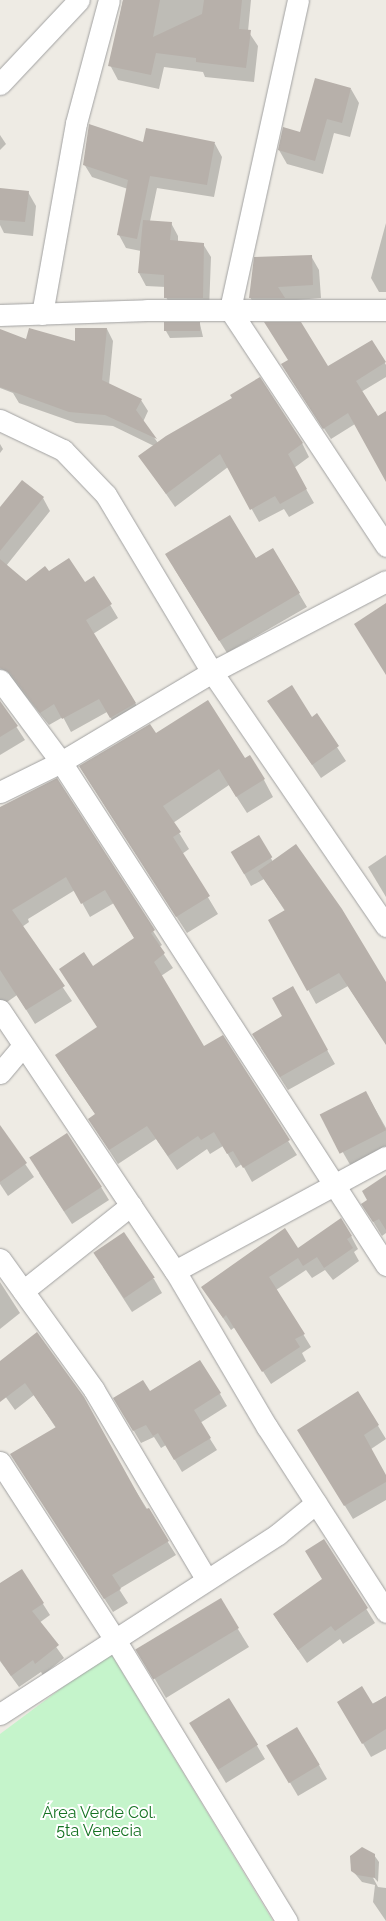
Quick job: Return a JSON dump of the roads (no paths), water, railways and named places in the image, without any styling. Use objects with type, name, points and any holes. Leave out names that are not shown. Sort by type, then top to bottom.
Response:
[{"type":"street","points":[[0,84],[79,0]]},
{"type":"street","points":[[42,314],[76,123],[109,0]]},
{"type":"street","points":[[298,0],[230,310],[386,546]]},
{"type":"street","points":[[0,315],[230,310],[386,310]]},
{"type":"street","points":[[0,420],[63,450],[106,495],[212,672],[386,926]]},
{"type":"street","points":[[0,792],[61,762],[212,672],[386,581]]},
{"type":"street","points":[[0,680],[61,762],[337,1185],[386,1265]]},
{"type":"street","points":[[0,1010],[22,1046],[175,1271],[316,1503],[386,1612]]},
{"type":"street","points":[[0,1073],[22,1046]]},
{"type":"street","points":[[175,1271],[386,1157]]},
{"type":"street","points":[[23,1291],[130,1205]]},
{"type":"street","points":[[0,1259],[94,1390],[206,1578]]},
{"type":"street","points":[[0,1462],[114,1638],[287,1921]]},
{"type":"street","points":[[0,1714],[206,1578],[278,1534],[316,1503]]},
{"type":"park label","name":"Área Verde Col. 5ta Venecia","points":[[99,1822]]}]
